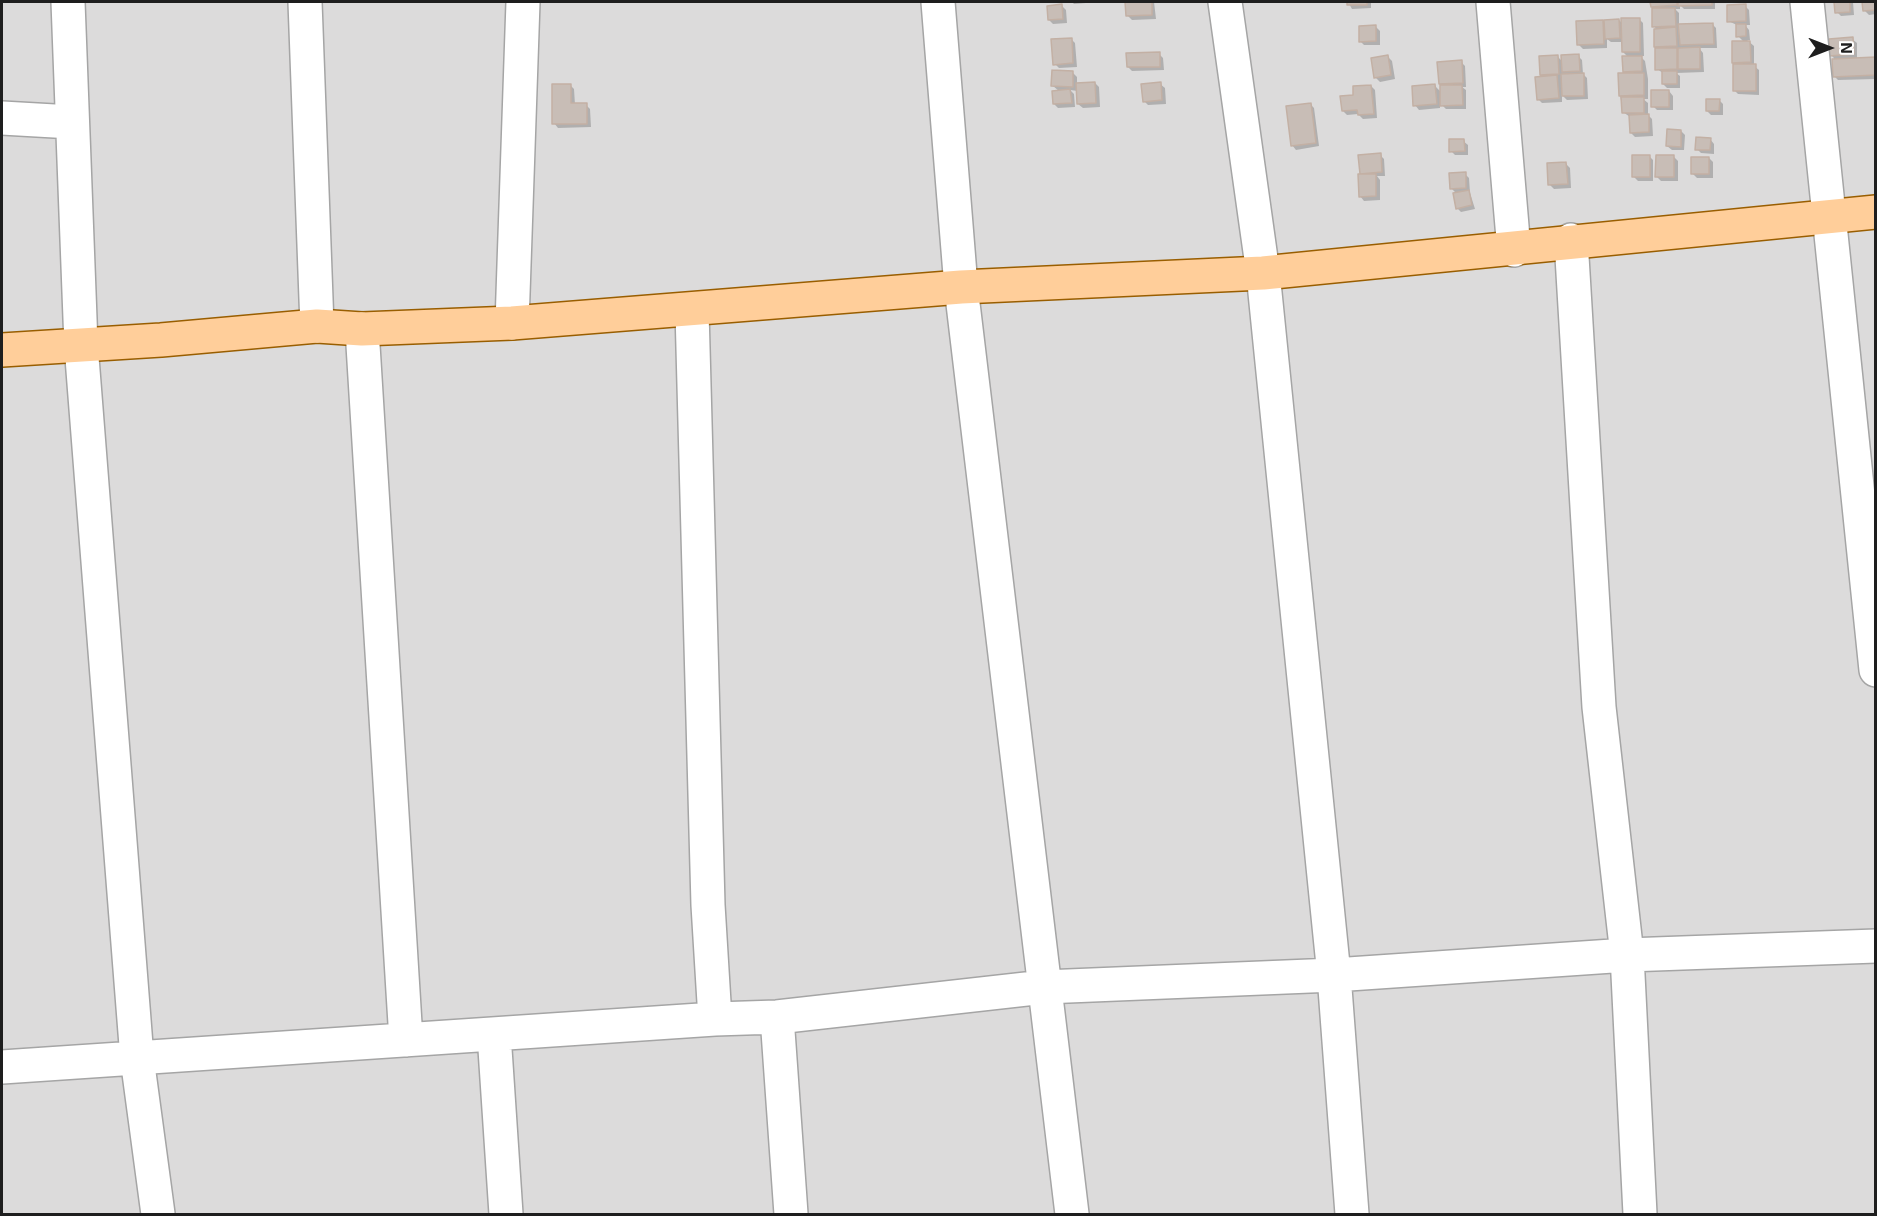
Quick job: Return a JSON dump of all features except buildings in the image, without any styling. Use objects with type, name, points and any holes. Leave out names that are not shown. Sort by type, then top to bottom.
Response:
[{"type":"main road","points":[[2,350],[317,326],[362,328],[512,323],[961,287],[1263,273],[1514,250],[1571,240],[1829,214],[1875,212]]},
{"type":"street","points":[[68,2],[81,345],[137,1058],[158,1215]]},
{"type":"street","points":[[305,2],[317,326]]},
{"type":"street","points":[[512,323],[523,2]]},
{"type":"street","points":[[938,2],[961,287],[1072,1215]]},
{"type":"street","points":[[1225,2],[1263,273],[1334,975],[1352,1215]]},
{"type":"street","points":[[1493,2],[1514,250]]},
{"type":"street","points":[[1807,2],[1875,670]]},
{"type":"street","points":[[2,118],[72,122]]},
{"type":"street","points":[[1571,240],[1599,707],[1628,955],[1640,1215]]},
{"type":"street","points":[[692,310],[708,905],[715,1019]]},
{"type":"street","points":[[362,328],[406,1040]]},
{"type":"street","points":[[2,1066],[715,1019],[777,1017],[1044,987],[1334,975],[1628,955],[1875,946]]},
{"type":"street","points":[[777,1017],[791,1215]]},
{"type":"street","points":[[494,1034],[506,1215]]},
{"type":"shaded area","points":[[2,2],[1875,2],[1875,1214],[2,1214]]}]
